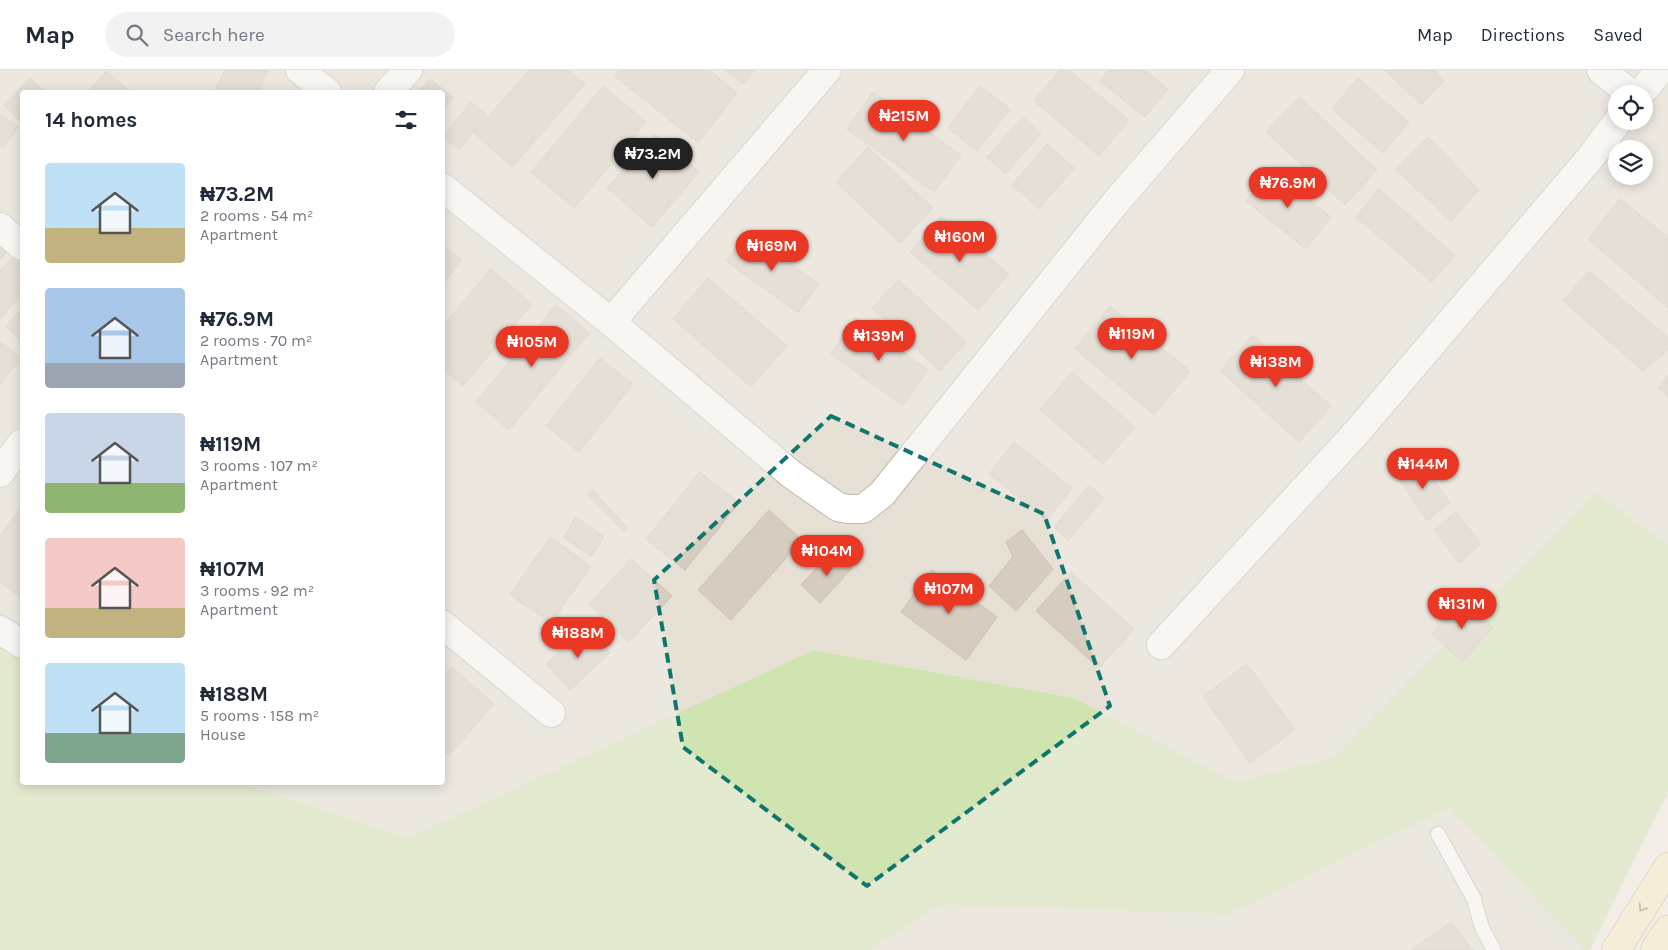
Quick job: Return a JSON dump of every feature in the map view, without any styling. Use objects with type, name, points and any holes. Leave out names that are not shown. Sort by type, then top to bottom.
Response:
[{"type":"main road","points":[[1616,950],[1668,867]]},
{"type":"main road","points":[[1655,950],[1668,930]]},
{"type":"street","points":[[390,90],[408,70]]},
{"type":"street","points":[[611,322],[827,70]]},
{"type":"street","points":[[445,188],[611,322],[792,474],[838,507],[848,510],[863,509],[882,494],[1116,202],[1230,70]]},
{"type":"street","points":[[1601,70],[1620,85]]},
{"type":"street","points":[[1648,85],[1660,70]]},
{"type":"street","points":[[1161,645],[1356,432],[1591,157],[1611,130]]},
{"type":"street","points":[[0,227],[20,244]]},
{"type":"street","points":[[445,626],[551,713]]},
{"type":"street","points":[[0,630],[20,643]]},
{"type":"lane","points":[[1438,834],[1474,899],[1482,928],[1494,950]]},
{"type":"highlighted area","points":[[831,416],[1044,514],[1110,706],[867,886],[683,747],[654,580]]},
{"type":"shaded area","points":[[0,70],[1668,70],[1668,544],[1595,492],[1334,757],[1235,782],[1074,698],[814,650],[407,838],[247,785],[445,785],[445,90],[20,90],[20,627],[0,609]]},
{"type":"shaded area","points":[[1451,808],[1584,950],[870,950],[941,905],[1229,914]]},
{"type":"green space","points":[[1595,492],[1668,544],[1668,792],[1590,950],[1584,950],[1450,808],[1229,914],[941,905],[870,950],[0,950],[0,609],[20,627],[20,785],[247,785],[407,838],[814,650],[1074,698],[1235,782],[1334,757]]},
{"type":"building","points":[[225,70],[268,70],[259,90],[215,90]]},
{"type":"building","points":[[529,70],[569,70],[585,84],[512,167],[474,133]]},
{"type":"building","points":[[619,70],[709,70],[737,93],[698,143],[615,76]]},
{"type":"building","points":[[725,70],[755,70],[743,84]]},
{"type":"building","points":[[1060,70],[1069,70],[1129,120],[1099,156],[1034,101]]},
{"type":"building","points":[[1109,70],[1145,70],[1168,89],[1145,117],[1100,81]]},
{"type":"building","points":[[1385,70],[1434,70],[1444,81],[1421,105]]},
{"type":"building","points":[[106,71],[129,90],[90,90]]},
{"type":"building","points":[[30,78],[43,90],[20,90],[20,121],[4,105]]},
{"type":"building","points":[[1358,78],[1409,122],[1383,153],[1332,109]]},
{"type":"building","points":[[430,79],[443,90],[420,90]]},
{"type":"building","points":[[603,86],[646,122],[574,208],[531,172]]},
{"type":"building","points":[[980,86],[1010,109],[977,151],[948,128]]},
{"type":"building","points":[[445,91],[453,98],[445,107]]},
{"type":"building","points":[[873,92],[961,155],[934,192],[847,129]]},
{"type":"building","points":[[1300,97],[1377,170],[1345,205],[1266,132]]},
{"type":"building","points":[[471,102],[487,115],[459,150],[445,139],[445,134]]},
{"type":"building","points":[[0,114],[18,127],[3,148],[0,146]]},
{"type":"building","points":[[1023,117],[1041,134],[1005,174],[987,157]]},
{"type":"building","points":[[655,134],[699,172],[652,227],[607,188]]},
{"type":"building","points":[[1428,137],[1479,190],[1451,221],[1396,170]]},
{"type":"building","points":[[1047,144],[1074,168],[1039,209],[1012,185]]},
{"type":"building","points":[[868,147],[933,208],[900,243],[836,182]]},
{"type":"building","points":[[1270,170],[1331,217],[1306,249],[1246,201]]},
{"type":"building","points":[[1379,189],[1455,255],[1432,282],[1356,217]]},
{"type":"building","points":[[1620,199],[1668,237],[1668,308],[1588,239]]},
{"type":"building","points":[[941,216],[1009,274],[978,310],[910,252]]},
{"type":"building","points":[[747,232],[819,284],[798,313],[726,261]]},
{"type":"building","points":[[0,244],[8,251],[0,260]]},
{"type":"building","points":[[445,247],[462,259],[445,281]]},
{"type":"building","points":[[14,256],[20,262],[20,296],[0,319],[0,271]]},
{"type":"building","points":[[491,269],[532,304],[463,386],[445,371],[445,323]]},
{"type":"building","points":[[1589,271],[1668,337],[1668,350],[1643,371],[1563,301]]},
{"type":"building","points":[[708,278],[787,346],[751,387],[673,319]]},
{"type":"building","points":[[899,280],[966,342],[940,371],[872,308]]},
{"type":"building","points":[[556,305],[589,333],[509,430],[476,402]]},
{"type":"building","points":[[1110,306],[1190,371],[1154,415],[1075,349]]},
{"type":"building","points":[[20,310],[20,340],[6,326]]},
{"type":"building","points":[[856,318],[928,370],[903,406],[831,354]]},
{"type":"building","points":[[1253,335],[1331,406],[1299,442],[1220,371]]},
{"type":"building","points":[[0,341],[20,357],[20,359],[0,385]]},
{"type":"building","points":[[600,358],[633,384],[579,452],[546,426]]},
{"type":"building","points":[[1072,372],[1135,427],[1103,464],[1040,410]]},
{"type":"building","points":[[1668,375],[1668,397],[1658,388]]},
{"type":"building","points":[[1014,442],[1072,488],[1047,520],[989,474]]},
{"type":"building","points":[[1417,458],[1450,502],[1427,521],[1397,476]]},
{"type":"building","points":[[700,472],[739,503],[685,570],[646,539]]},
{"type":"building","points":[[1089,485],[1104,498],[1068,540],[1054,527]]},
{"type":"building","points":[[593,490],[628,528],[624,532],[588,494]]},
{"type":"building","points":[[20,510],[20,597],[0,582],[0,536]]},
{"type":"building","points":[[769,510],[802,540],[731,620],[698,590]]},
{"type":"building","points":[[1456,512],[1481,544],[1459,563],[1434,530]]},
{"type":"building","points":[[576,517],[604,537],[591,556],[563,537]]},
{"type":"building","points":[[1022,530],[1053,569],[1016,611],[989,586],[1013,557],[1006,542]]},
{"type":"building","points":[[550,537],[591,566],[551,623],[510,595]]},
{"type":"building","points":[[833,550],[852,568],[820,603],[801,585]]},
{"type":"building","points":[[631,559],[672,596],[629,642],[589,604]]},
{"type":"building","points":[[932,570],[997,617],[966,660],[901,612]]},
{"type":"building","points":[[1071,572],[1134,629],[1099,668],[1036,611]]},
{"type":"building","points":[[1462,598],[1493,627],[1462,662],[1432,634]]},
{"type":"building","points":[[587,627],[610,653],[570,690],[546,664]]},
{"type":"building","points":[[1247,664],[1295,730],[1250,763],[1203,696]]},
{"type":"building","points":[[452,667],[494,704],[449,755],[445,752],[445,674]]},
{"type":"building","points":[[1451,922],[1473,950],[1412,949]]}]
